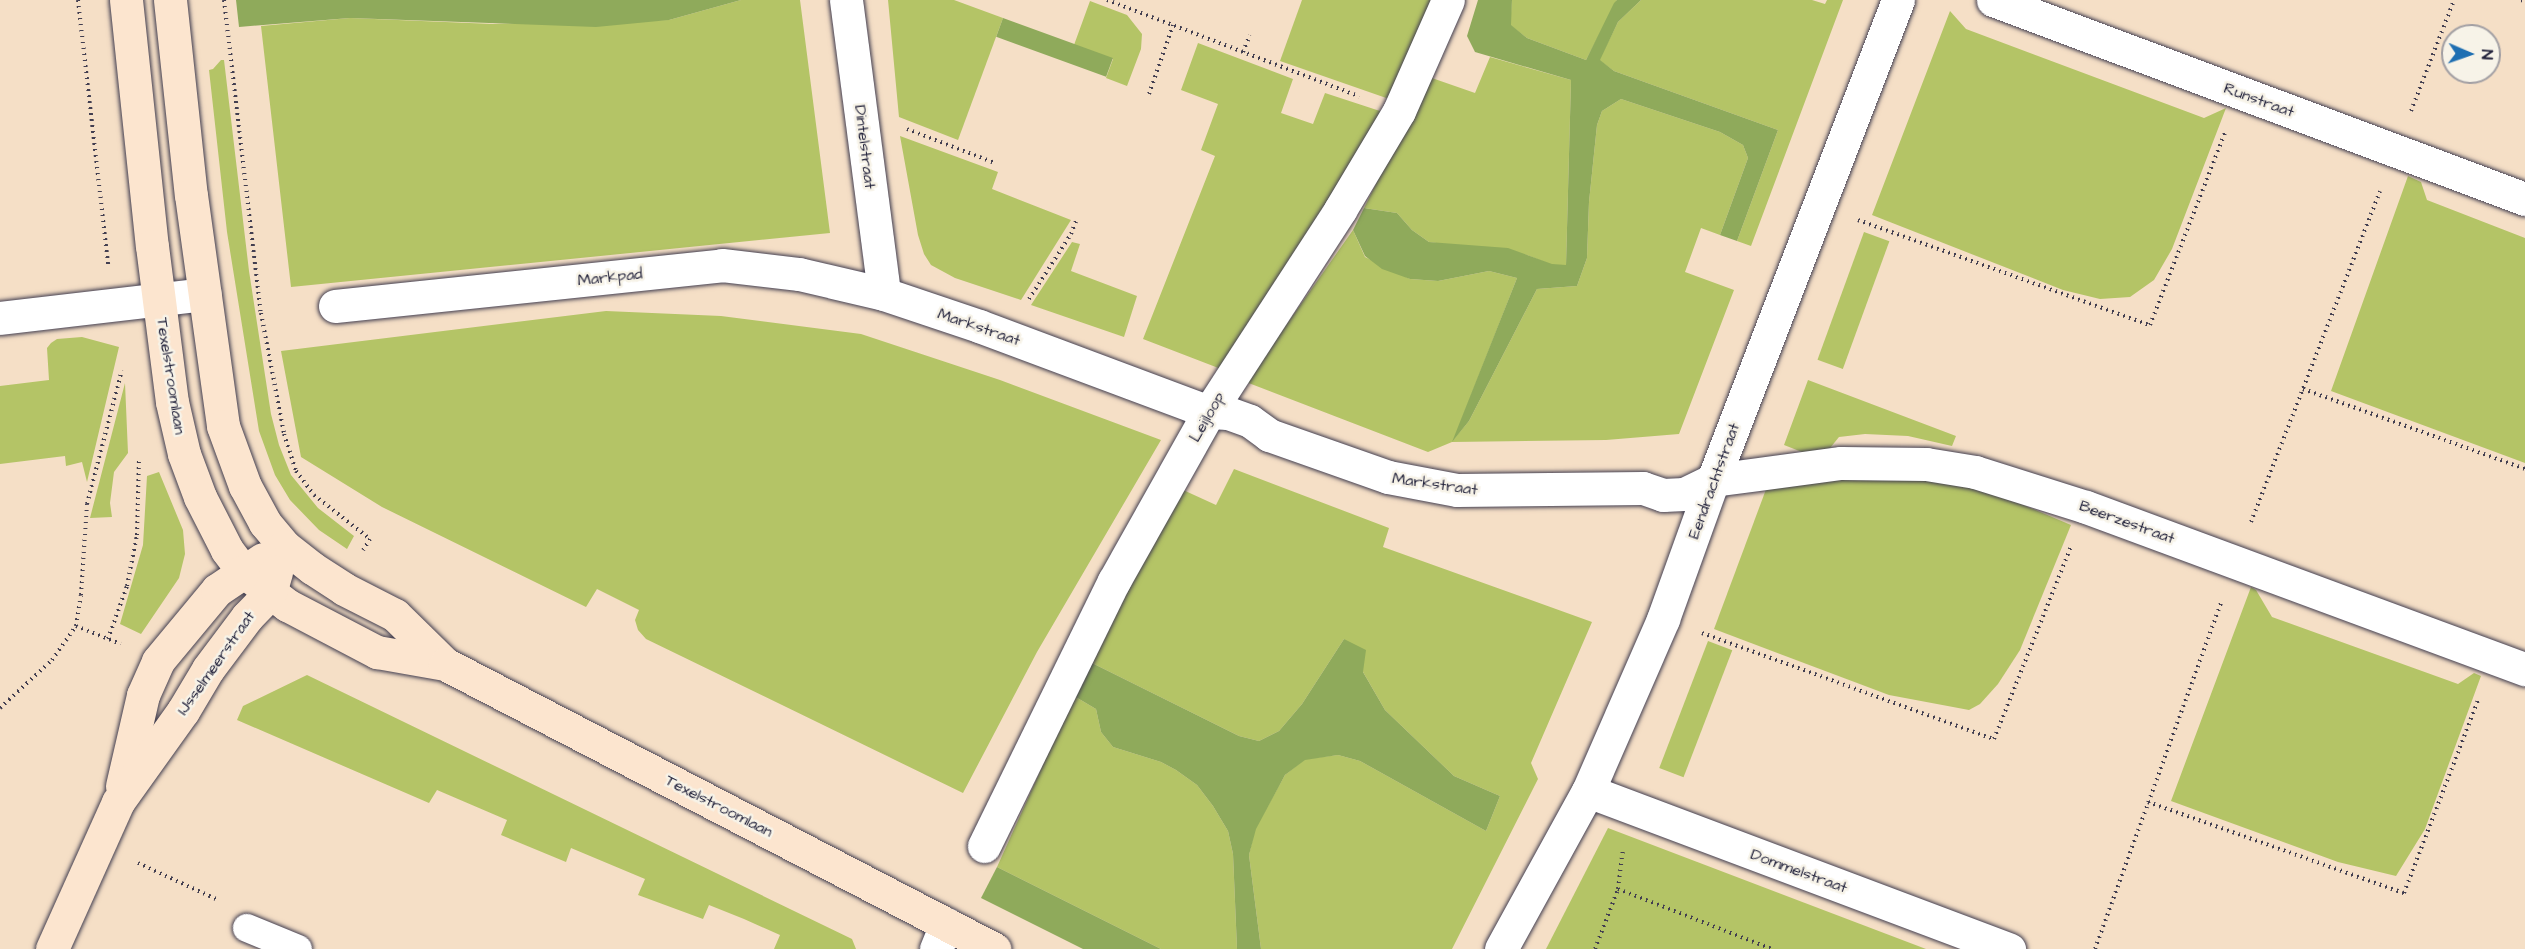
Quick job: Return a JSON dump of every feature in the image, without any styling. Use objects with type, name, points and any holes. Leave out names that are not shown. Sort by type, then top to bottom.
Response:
[{"type":"street","name":"Texelstroomlaan","points":[[126,0],[172,402],[184,454],[200,497],[227,550],[243,571],[270,593],[325,627],[377,652],[445,664]]},
{"type":"street","name":"Texelstroomlaan","points":[[170,0],[223,426],[245,486],[265,523],[284,546],[344,589],[395,615],[445,664],[941,937],[994,949]]},
{"type":"street","name":"Dintelstraat","points":[[846,0],[884,294]]},
{"type":"street","name":"Leijloop","points":[[984,846],[1113,581],[1209,412],[1340,210],[1399,111],[1448,0]]},
{"type":"street","name":"Eendrachtstraat","points":[[1501,949],[1588,791],[1663,619],[1713,480],[1898,0]]},
{"type":"street","name":"Runstraat","points":[[1993,0],[2525,199]]},
{"type":"street","name":"Markpad","points":[[334,306],[722,265],[799,274],[884,294]]},
{"type":"street","name":"Texelstroomlaan","points":[[0,318],[205,294]]},
{"type":"street","name":"Markstraat","points":[[884,294],[1006,335],[1209,412],[1228,414],[1250,421],[1269,435],[1388,477],[1457,490],[1643,488],[1662,477],[1686,474],[1713,480]]},
{"type":"street","name":"Beerzestraat","points":[[1713,480],[1841,463],[1926,464],[1975,472],[2086,507],[2525,669]]},
{"type":"street","name":"IJsselmeerstraat","points":[[52,949],[118,802],[143,695],[158,661],[217,590],[284,546]]},
{"type":"street","name":"IJsselmeerstraat","points":[[118,802],[183,711],[208,669],[247,617],[270,593],[284,546]]},
{"type":"street","name":"Dommelstraat","points":[[1588,791],[2009,949]]},
{"type":"lane","points":[[247,928],[298,949]]},
{"type":"path","points":[[0,708],[52,660],[76,626],[81,595],[87,504],[127,352],[122,304],[108,264],[78,0]]},
{"type":"path","points":[[224,0],[261,313],[284,434],[296,471],[314,495],[370,539],[344,589]]},
{"type":"path","points":[[1107,0],[1329,85]]},
{"type":"path","points":[[2095,949],[2236,562],[2454,0]]},
{"type":"path","points":[[1149,94],[1173,25]]},
{"type":"path","points":[[1243,52],[1250,35]]},
{"type":"path","points":[[1818,207],[2150,326],[2240,93]]},
{"type":"path","points":[[861,111],[995,164]]},
{"type":"path","points":[[1006,335],[1071,234],[1076,221]]},
{"type":"path","points":[[2303,389],[2525,468]]},
{"type":"path","points":[[108,639],[128,586],[136,535],[138,453]]},
{"type":"path","points":[[1663,619],[1994,738],[2086,507]]},
{"type":"path","points":[[76,626],[96,633]]},
{"type":"path","points":[[2148,802],[2404,893],[2495,658]]},
{"type":"path","points":[[99,845],[245,912],[247,928]]},
{"type":"path","points":[[1595,949],[1618,889],[1772,949]]},
{"type":"green space","points":[[236,0],[741,0],[669,20],[596,27],[350,18],[239,27]]},
{"type":"green space","points":[[741,0],[800,0],[830,233],[291,287],[261,26],[350,18],[493,24],[669,20]]},
{"type":"green space","points":[[888,0],[954,0],[1003,18],[958,140],[899,117]]},
{"type":"green space","points":[[1302,0],[1436,0],[1392,100],[1280,61]]},
{"type":"green space","points":[[1478,0],[1512,0],[1511,25],[1527,38],[1586,60],[1614,3],[1617,0],[1641,0],[1618,22],[1600,60],[1614,71],[1778,130],[1737,241],[1720,235],[1748,158],[1743,145],[1720,132],[1621,99],[1602,111],[1597,125],[1589,202],[1587,258],[1577,286],[1537,289],[1469,421],[1452,442],[1517,278],[1489,271],[1438,281],[1410,279],[1382,269],[1365,256],[1353,230],[1364,208],[1397,213],[1412,230],[1429,242],[1508,248],[1552,264],[1566,265],[1571,80],[1475,52],[1467,36]]},
{"type":"green space","points":[[1512,0],[1617,0],[1586,60],[1527,38],[1510,25]]},
{"type":"green space","points":[[1641,0],[1812,0],[1825,4],[1827,0],[1843,0],[1751,246],[1737,241],[1778,130],[1614,71],[1599,60],[1618,22]]},
{"type":"green space","points":[[1090,1],[1127,15],[1142,34],[1141,49],[1127,86],[1106,78],[1113,59],[1074,45]]},
{"type":"green space","points":[[1950,11],[1966,29],[2204,118],[2226,108],[2172,249],[2154,280],[2130,297],[2100,299],[2063,290],[1872,215]]},
{"type":"green space","points":[[1003,18],[1113,58],[1106,77],[996,37]]},
{"type":"green space","points":[[1198,43],[1293,79],[1281,113],[1313,124],[1325,93],[1383,112],[1221,369],[1143,339],[1215,156],[1201,150],[1218,104],[1181,90]]},
{"type":"green space","points":[[1490,57],[1571,80],[1566,265],[1552,265],[1527,255],[1429,242],[1412,230],[1397,213],[1364,208],[1429,77],[1475,93]]},
{"type":"green space","points":[[224,60],[249,271],[271,414],[279,445],[291,475],[318,508],[354,536],[347,549],[319,530],[290,500],[275,475],[259,431],[227,232],[209,70]]},
{"type":"green space","points":[[1621,99],[1720,132],[1743,145],[1748,158],[1720,235],[1701,228],[1685,272],[1734,290],[1679,434],[1606,440],[1452,442],[1428,452],[1246,382],[1353,230],[1365,257],[1410,279],[1438,281],[1489,271],[1517,278],[1454,439],[1469,421],[1537,289],[1577,286],[1587,258],[1589,202],[1597,125],[1602,111]]},
{"type":"green space","points":[[900,136],[998,172],[992,189],[1071,220],[1021,300],[955,278],[931,265],[924,254],[918,235]]},
{"type":"green space","points":[[2408,176],[2421,182],[2427,200],[2525,238],[2525,463],[2331,391]]},
{"type":"green space","points":[[1864,232],[1889,241],[1843,369],[1817,360]]},
{"type":"green space","points":[[1072,242],[1080,244],[1071,271],[1137,296],[1124,337],[1031,305]]},
{"type":"green space","points":[[606,311],[721,316],[861,334],[1000,380],[1161,440],[1037,652],[963,793],[646,639],[638,630],[635,620],[639,610],[597,589],[586,607],[382,507],[301,457],[281,351]]},
{"type":"green space","points":[[82,337],[119,347],[87,482],[82,462],[66,466],[65,456],[0,464],[0,386],[49,380],[47,348],[57,339]]},
{"type":"green space","points":[[1808,380],[1956,436],[1952,446],[1908,436],[1865,434],[1839,437],[1826,453],[1807,454],[1784,445]]},
{"type":"green space","points":[[125,383],[128,453],[114,472],[110,503],[112,517],[90,518]]},
{"type":"green space","points":[[1234,469],[1389,528],[1383,547],[1592,622],[1531,763],[1538,779],[1452,949],[1261,949],[1249,855],[1255,829],[1285,775],[1305,759],[1338,755],[1360,761],[1486,831],[1500,796],[1454,776],[1385,710],[1344,639],[1302,704],[1279,731],[1259,741],[1239,736],[1090,662],[1181,489],[1216,505]]},
{"type":"green space","points":[[159,472],[183,530],[185,554],[179,578],[141,634],[120,624],[143,545],[147,476]]},
{"type":"green space","points":[[1891,476],[1956,483],[2007,498],[2071,525],[2020,650],[1998,684],[1980,704],[1969,710],[1889,695],[1714,629],[1768,484]]},
{"type":"green space","points":[[2251,587],[2256,590],[2272,617],[2458,684],[2474,673],[2481,676],[2425,829],[2396,876],[2338,862],[2171,801]]},
{"type":"green space","points":[[1344,639],[1366,650],[1363,672],[1385,710],[1454,776],[1500,796],[1486,831],[1360,761],[1338,755],[1305,760],[1285,775],[1256,829],[1249,855],[1261,949],[1237,949],[1233,854],[1228,831],[1213,806],[1197,785],[1176,770],[1161,762],[1113,747],[1101,732],[1096,709],[1074,696],[1090,662],[1239,736],[1259,741],[1279,731],[1302,704]]},
{"type":"green space","points":[[1708,641],[1732,650],[1684,777],[1659,768]]},
{"type":"green space","points":[[307,675],[852,939],[856,949],[774,949],[780,935],[744,919],[709,905],[703,919],[638,895],[645,879],[571,848],[566,862],[501,835],[507,820],[437,790],[429,803],[237,720],[243,706]]},
{"type":"green space","points":[[1074,696],[1096,709],[1101,732],[1113,747],[1161,762],[1176,770],[1197,785],[1213,806],[1228,831],[1233,854],[1237,949],[1161,949],[997,867]]},
{"type":"green space","points":[[1608,828],[1926,949],[1546,949]]},
{"type":"green space","points":[[997,867],[1161,949],[1083,949],[981,898]]}]
